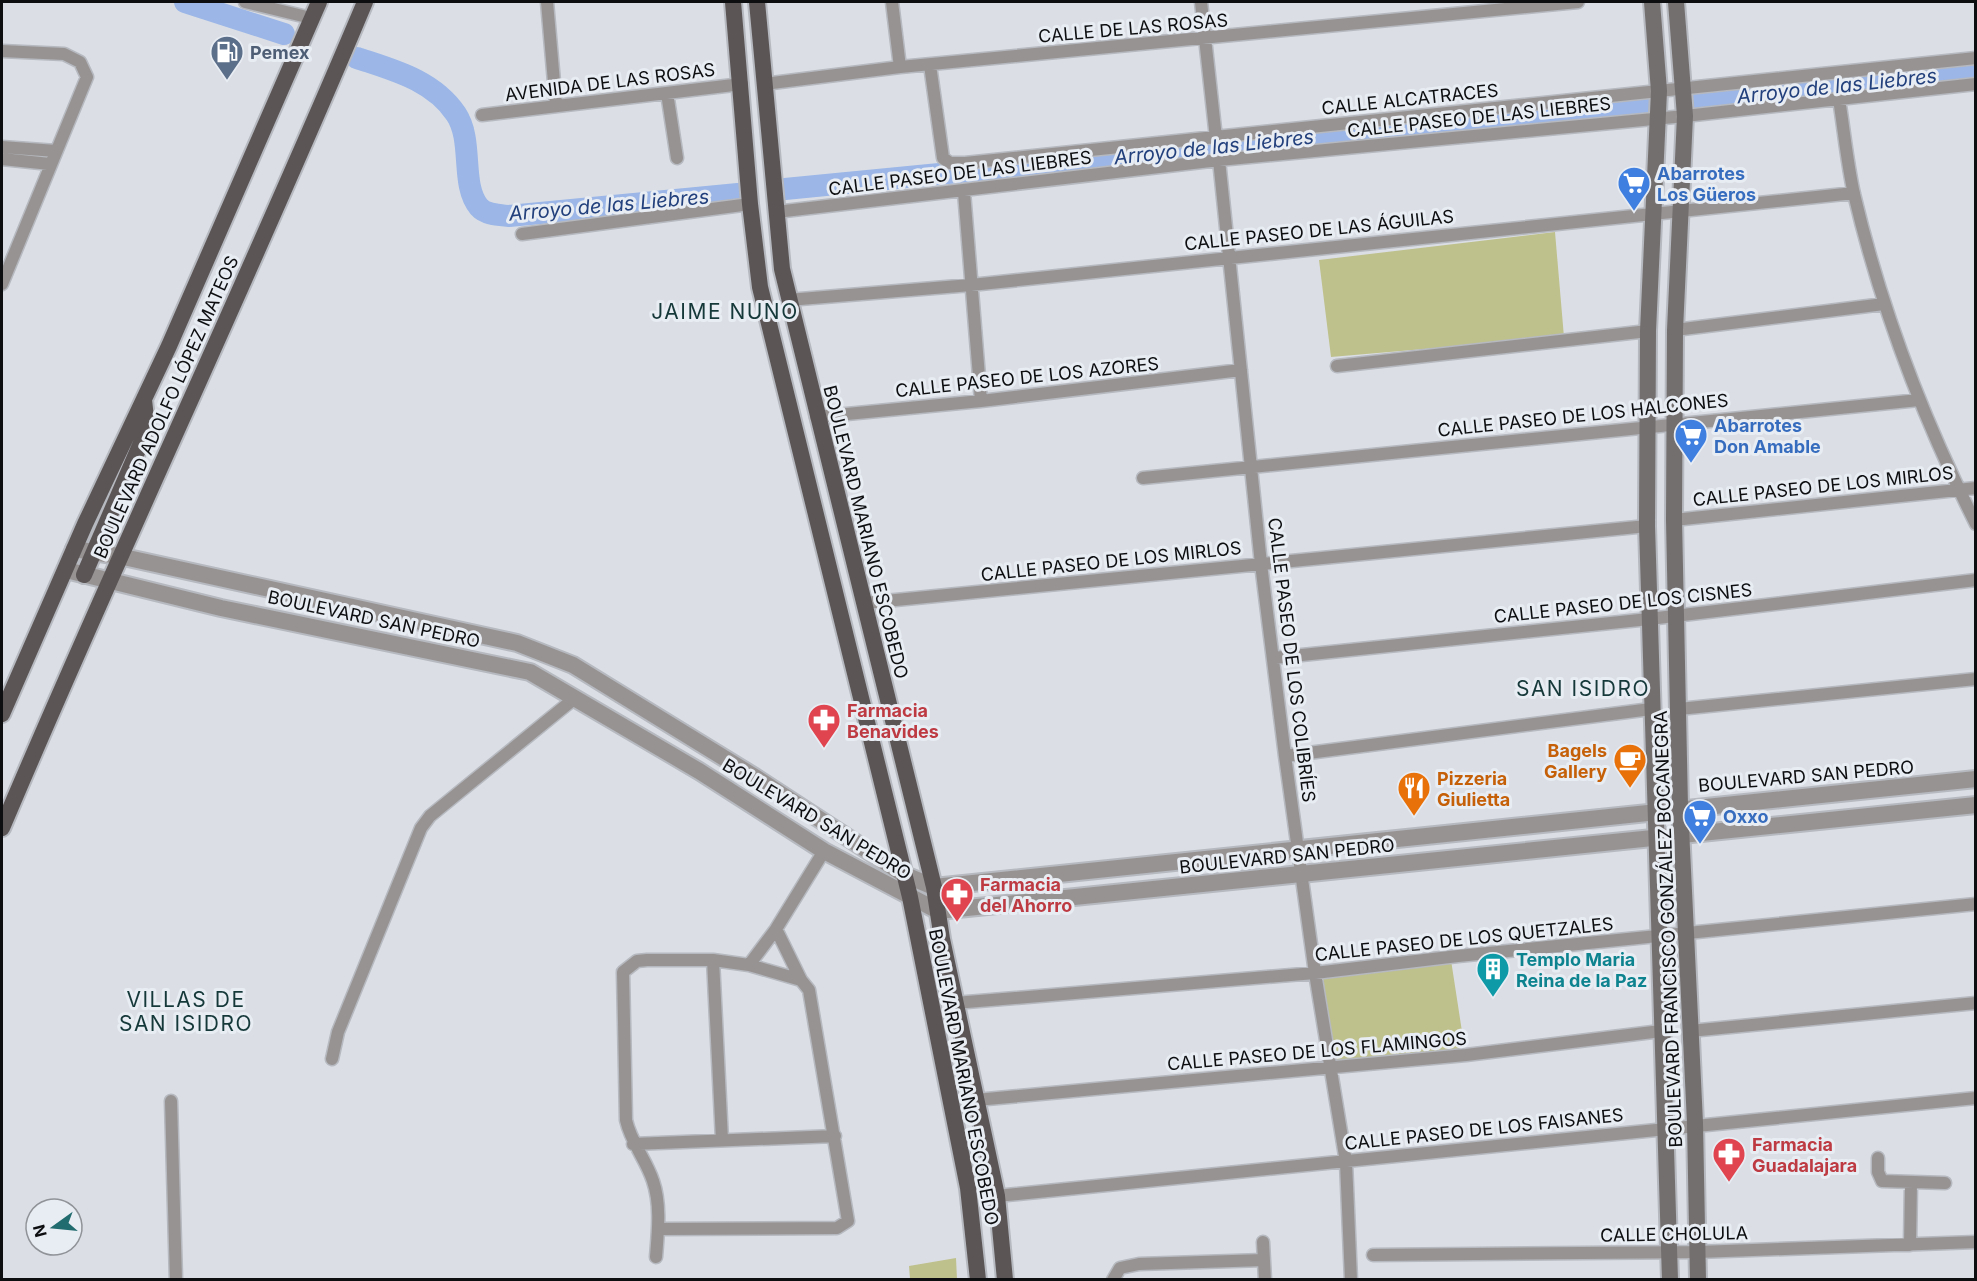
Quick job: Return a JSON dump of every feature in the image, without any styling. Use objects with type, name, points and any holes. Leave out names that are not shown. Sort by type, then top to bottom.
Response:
[{"type":"main road","name":"BOULEVARD ADOLFO LÓPEZ MATEOS","points":[[2,714],[319,2]]},
{"type":"main road","name":"BOULEVARD ADOLFO LÓPEZ MATEOS","points":[[2,828],[119,556],[257,251],[364,2]]},
{"type":"main road","name":"BOULEVARD MARIANO ESCOBEDO","points":[[733,2],[742,84],[750,204],[760,287],[910,897],[968,1188],[978,1280]]},
{"type":"main road","name":"BOULEVARD MARIANO ESCOBEDO","points":[[757,2],[778,246],[788,300],[934,887],[955,1003],[997,1196],[1005,1280]]},
{"type":"main road","name":"BOULEVARD FRANCISCO GONZÁLEZ BOCANEGRA","points":[[1652,2],[1659,91],[1652,215],[1646,426],[1648,620],[1670,1280]]},
{"type":"main road","name":"BOULEVARD FRANCISCO GONZÁLEZ BOCANEGRA","points":[[1676,2],[1685,116],[1675,330],[1674,520],[1678,616],[1680,807],[1695,1124],[1698,1280]]},
{"type":"main road","points":[[84,575],[147,428],[144,399]]},
{"type":"street","points":[[245,2],[311,18]]},
{"type":"street","points":[[547,2],[556,105]]},
{"type":"street","points":[[892,2],[900,67]]},
{"type":"street","points":[[1201,2],[1216,138]]},
{"type":"street","name":"CALLE DE LAS ROSAS","points":[[764,84],[900,67],[1578,2]]},
{"type":"street","points":[[2,51],[64,54],[80,62],[87,77],[56,152],[7,255],[2,284]]},
{"type":"street","name":"CALLE ALCATRACES","points":[[930,65],[943,158],[950,163],[965,163],[1976,58]]},
{"type":"street","name":"AVENIDA DE LAS ROSAS","points":[[482,115],[742,84]]},
{"type":"street","name":"CALLE PASEO DE LAS LIEBRES","points":[[776,212],[964,192],[1219,160],[1685,116],[1976,84]]},
{"type":"street","points":[[667,93],[677,158]]},
{"type":"street","points":[[1839,99],[1854,193],[1884,304],[1919,400],[1958,490],[1976,524]]},
{"type":"street","points":[[2,147],[56,152]]},
{"type":"street","points":[[2,159],[50,164]]},
{"type":"street","name":"CALLE PASEO DE LOS COLIBRÍES","points":[[1219,160],[1250,466],[1285,756],[1315,973],[1346,1162],[1351,1280]]},
{"type":"street","points":[[964,192],[981,401]]},
{"type":"street","name":"CALLE PASEO DE LAS ÁGUILAS","points":[[788,300],[971,285],[1229,256],[1321,250],[1854,193]]},
{"type":"street","points":[[522,234],[750,204]]},
{"type":"street","points":[[1675,330],[1884,304]]},
{"type":"street","points":[[1337,366],[1648,331]]},
{"type":"street","name":"CALLE PASEO DE LOS AZORES","points":[[816,417],[981,401],[1241,370]]},
{"type":"street","name":"CALLE PASEO DE LOS HALCONES","points":[[1143,478],[1919,400]]},
{"type":"street","name":"CALLE PASEO DE LOS MIRLOS","points":[[1674,520],[1976,488]]},
{"type":"street","name":"CALLE PASEO DE LOS MIRLOS","points":[[865,603],[1647,526]]},
{"type":"street","points":[[74,549],[119,556]]},
{"type":"street","name":"BOULEVARD SAN PEDRO","points":[[119,556],[541,650],[573,665],[746,771],[905,875],[934,887],[1298,850],[1680,807],[1976,779]]},
{"type":"street","name":"BOULEVARD SAN PEDRO","points":[[66,570],[109,582],[530,672],[699,771],[824,851],[938,911],[1976,805]]},
{"type":"street","name":"CALLE PASEO DE LOS CISNES","points":[[1273,658],[1648,620],[1976,580]]},
{"type":"street","points":[[530,672],[541,650]]},
{"type":"street","points":[[1679,709],[1976,679]]},
{"type":"street","points":[[332,1059],[338,1032],[421,828],[430,816],[575,698]]},
{"type":"street","points":[[1285,756],[1651,709]]},
{"type":"street","points":[[749,965],[776,928],[824,851]]},
{"type":"street","name":"CALLE PASEO DE LOS QUETZALES","points":[[955,1003],[1315,973],[1976,904]]},
{"type":"street","points":[[658,1229],[837,1228],[844,1226],[848,1221],[809,990],[801,980],[776,928]]},
{"type":"street","points":[[656,1257],[658,1229],[653,1179],[633,1144],[624,1106],[623,972],[637,962],[647,960],[713,960],[749,965],[801,980]]},
{"type":"street","points":[[713,960],[722,1140]]},
{"type":"street","points":[[1690,1031],[1976,1003]]},
{"type":"street","name":"CALLE PASEO DE LOS FLAMINGOS","points":[[976,1100],[1466,1055],[1661,1031]]},
{"type":"street","name":"CALLE PASEO DE LOS FAISANES","points":[[997,1196],[1346,1162],[1695,1124],[1976,1098]]},
{"type":"street","points":[[171,1101],[176,1280]]},
{"type":"street","points":[[633,1144],[835,1136]]},
{"type":"street","points":[[1878,1158],[1878,1172],[1882,1181],[1945,1183]]},
{"type":"street","points":[[1910,1245],[1911,1183]]},
{"type":"street","points":[[1263,1242],[1265,1280]]},
{"type":"street","name":"CALLE CHOLULA","points":[[1373,1255],[1670,1253],[1976,1242]]},
{"type":"street","points":[[1113,1280],[1120,1268],[1139,1264],[1264,1260]]},
{"type":"green space","points":[[1555,232],[1564,337],[1331,357],[1319,260]]},
{"type":"green space","points":[[1451,960],[1465,1051],[1335,1061],[1323,978]]},
{"type":"green space","points":[[956,1258],[957,1279],[910,1279],[909,1266]]},
{"type":"waterway","name":"Arroyo de las Liebres","points":[[185,2],[284,34]]},
{"type":"waterway","name":"Arroyo de las Liebres","points":[[357,58],[411,78],[447,102],[456,114],[465,137],[468,175],[473,198],[482,210],[489,213],[509,216],[738,194]]},
{"type":"waterway","name":"Arroyo de las Liebres","points":[[1698,99],[1976,72]]},
{"type":"waterway","name":"Arroyo de las Liebres","points":[[785,189],[1643,105]]},
{"type":"place","name":"Pemex","points":[[227,81]]},
{"type":"place","name":"Abarrotes Los Güeros","points":[[1634,212]]},
{"type":"place","name":"Abarrotes Don Amable","points":[[1691,464]]},
{"type":"place","name":"Farmacia Benavides","points":[[824,749]]},
{"type":"place","name":"Bagels Gallery","points":[[1630,789]]},
{"type":"place","name":"Pizzeria Giulietta","points":[[1414,817]]},
{"type":"place","name":"Oxxo","points":[[1700,845]]},
{"type":"place","name":"Farmacia del Ahorro","points":[[957,923]]},
{"type":"place","name":"Templo Maria Reina de la Paz","points":[[1493,998]]},
{"type":"place","name":"Farmacia Guadalajara","points":[[1729,1183]]},
{"type":"district","name":"JAIME NUNO","points":[[725,311]]},
{"type":"district","name":"SAN ISIDRO","points":[[1583,688]]},
{"type":"district","name":"VILLAS DE SAN ISIDRO","points":[[186,1011]]}]
